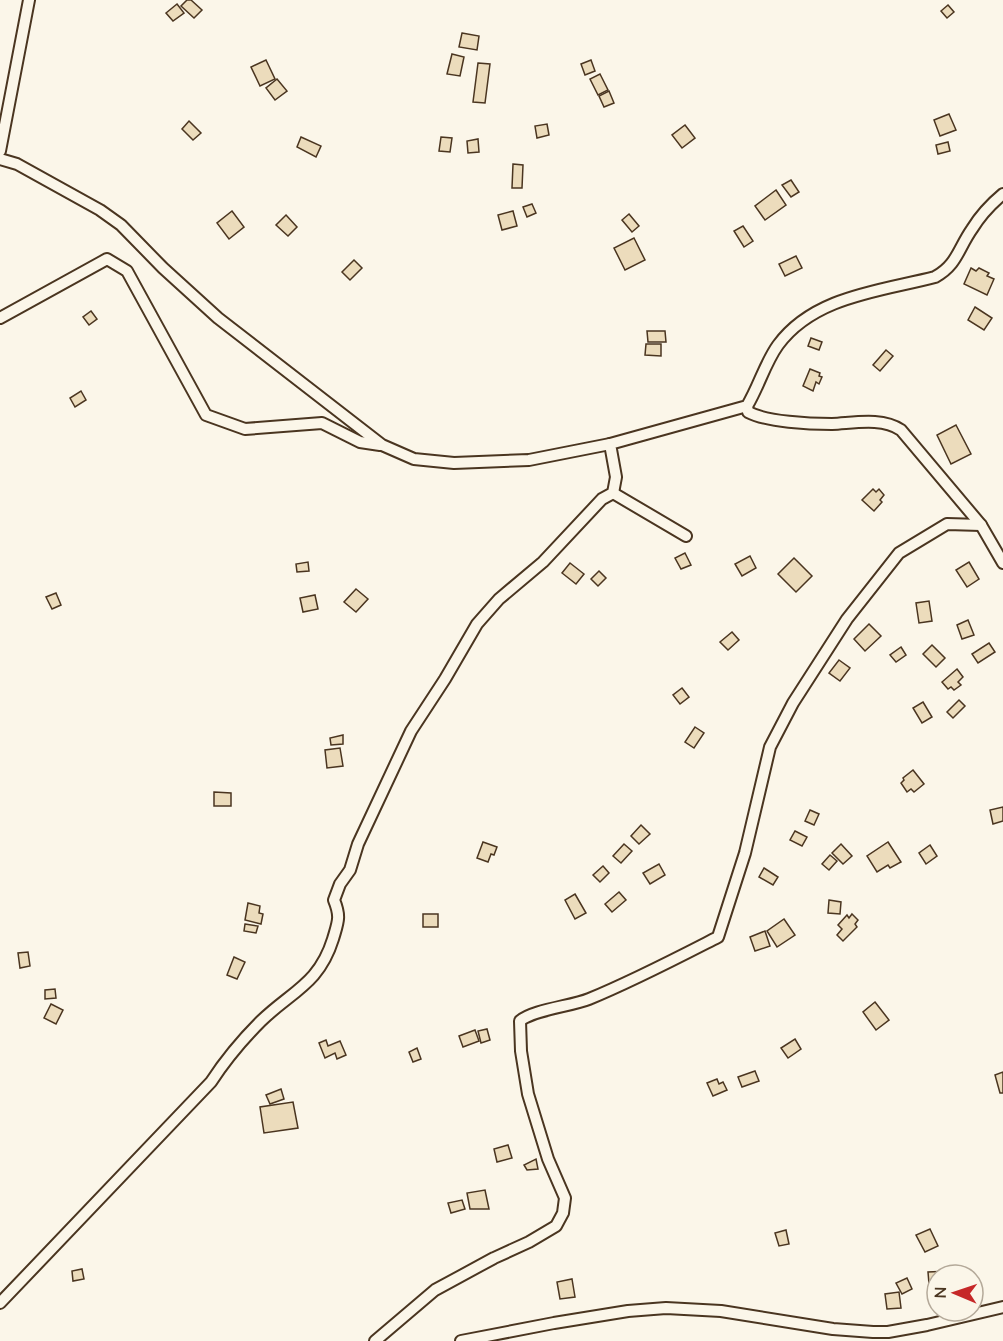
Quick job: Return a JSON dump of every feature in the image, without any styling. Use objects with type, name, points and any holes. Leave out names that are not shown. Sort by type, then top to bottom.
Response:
[{"type":"street","points":[[0,151],[29,0]]},
{"type":"street","points":[[0,159],[17,164],[100,210],[121,225],[163,268],[218,318],[382,446]]},
{"type":"street","points":[[1003,194],[986,210],[971,230],[947,270],[935,277],[837,302],[796,326],[780,342],[770,358],[747,406],[748,412],[769,420],[828,424],[875,422],[901,430],[981,525],[1003,563]]},
{"type":"street","points":[[0,318],[107,259],[127,271],[206,415],[245,429],[322,423],[360,442],[382,446],[414,459],[454,463],[529,460],[610,444],[747,406]]},
{"type":"street","points":[[0,1303],[211,1082],[228,1057],[249,1033],[312,979],[323,964],[340,913],[334,900],[339,884],[350,870],[358,844],[411,731],[477,624],[499,599],[543,562],[602,500],[613,493],[616,477],[610,444]]},
{"type":"street","points":[[613,493],[686,536]]},
{"type":"street","points":[[375,1341],[435,1290],[556,1226],[563,1213],[565,1198],[544,1148],[528,1094],[521,1051],[520,1021],[530,1015],[587,1000],[718,937],[745,853],[770,747],[794,703],[847,619],[899,553],[947,524],[981,525]]},
{"type":"street","points":[[461,1341],[628,1311],[666,1308],[721,1311],[833,1329],[880,1332],[927,1325],[1003,1307]]},
{"type":"building","points":[[187,0],[191,0],[202,10],[194,18],[181,6]]},
{"type":"building","points":[[177,4],[184,13],[173,21],[166,13]]},
{"type":"building","points":[[948,5],[954,12],[947,18],[941,11]]},
{"type":"building","points":[[462,33],[479,36],[477,50],[459,47]]},
{"type":"building","points":[[452,54],[464,57],[460,76],[447,74]]},
{"type":"building","points":[[266,60],[275,79],[260,86],[251,67]]},
{"type":"building","points":[[591,60],[595,71],[585,75],[581,64]]},
{"type":"building","points":[[478,63],[490,64],[485,103],[473,102]]},
{"type":"building","points":[[600,74],[608,90],[598,95],[590,79]]},
{"type":"building","points":[[277,79],[287,91],[275,100],[266,88]]},
{"type":"building","points":[[609,91],[614,103],[604,107],[599,96]]},
{"type":"building","points":[[949,114],[956,130],[940,136],[934,120]]},
{"type":"building","points":[[189,121],[201,133],[193,140],[182,129]]},
{"type":"building","points":[[547,124],[549,135],[537,138],[535,126]]},
{"type":"building","points":[[685,125],[695,138],[682,148],[672,135]]},
{"type":"building","points":[[301,137],[321,146],[316,157],[297,147]]},
{"type":"building","points":[[441,137],[452,138],[450,152],[439,151]]},
{"type":"building","points":[[478,139],[479,152],[468,153],[467,141]]},
{"type":"building","points":[[948,142],[950,151],[938,154],[936,145]]},
{"type":"building","points":[[513,164],[523,165],[522,188],[512,188]]},
{"type":"building","points":[[791,180],[799,192],[791,197],[782,185]]},
{"type":"building","points":[[776,190],[786,205],[765,220],[755,206]]},
{"type":"building","points":[[532,204],[536,213],[527,217],[523,207]]},
{"type":"building","points":[[232,211],[244,227],[229,239],[217,223]]},
{"type":"building","points":[[513,211],[517,226],[502,230],[498,215]]},
{"type":"building","points":[[629,214],[639,226],[632,232],[622,220]]},
{"type":"building","points":[[286,215],[297,227],[288,236],[276,225]]},
{"type":"building","points":[[743,226],[753,241],[744,247],[734,231]]},
{"type":"building","points":[[634,238],[645,260],[625,270],[614,248]]},
{"type":"building","points":[[796,256],[802,268],[785,276],[779,264]]},
{"type":"building","points":[[354,260],[362,268],[350,280],[342,272]]},
{"type":"building","points":[[971,268],[976,271],[979,268],[989,273],[987,276],[994,279],[987,295],[964,284]]},
{"type":"building","points":[[975,307],[992,318],[984,330],[968,320]]},
{"type":"building","points":[[91,311],[97,319],[89,325],[83,317]]},
{"type":"building","points":[[647,331],[665,331],[666,342],[648,342]]},
{"type":"building","points":[[811,338],[822,342],[819,350],[808,346]]},
{"type":"building","points":[[646,344],[661,344],[661,356],[645,355]]},
{"type":"building","points":[[886,350],[893,356],[880,371],[873,365]]},
{"type":"building","points":[[810,369],[820,373],[819,376],[822,377],[819,384],[816,382],[813,391],[803,386]]},
{"type":"building","points":[[81,391],[86,400],[75,407],[70,398]]},
{"type":"building","points":[[956,425],[971,454],[951,464],[937,435]]},
{"type":"building","points":[[873,489],[876,492],[879,489],[884,495],[880,500],[882,502],[874,511],[862,500]]},
{"type":"building","points":[[685,553],[691,565],[681,569],[675,558]]},
{"type":"building","points":[[750,556],[756,568],[742,576],[735,564]]},
{"type":"building","points":[[794,558],[812,576],[796,592],[778,574]]},
{"type":"building","points":[[308,562],[309,571],[297,572],[296,564]]},
{"type":"building","points":[[969,562],[979,579],[967,587],[956,570]]},
{"type":"building","points":[[570,563],[584,574],[576,584],[562,573]]},
{"type":"building","points":[[599,571],[606,578],[598,586],[591,579]]},
{"type":"building","points":[[356,589],[368,599],[356,612],[344,602]]},
{"type":"building","points":[[56,593],[61,605],[52,609],[46,597]]},
{"type":"building","points":[[315,595],[318,609],[303,612],[300,598]]},
{"type":"building","points":[[929,601],[932,621],[919,623],[916,603]]},
{"type":"building","points":[[968,620],[974,635],[962,639],[957,625]]},
{"type":"building","points":[[869,624],[881,636],[865,651],[854,639]]},
{"type":"building","points":[[732,632],[739,640],[728,650],[720,642]]},
{"type":"building","points":[[989,643],[995,652],[978,663],[972,654]]},
{"type":"building","points":[[932,645],[945,658],[936,667],[923,654]]},
{"type":"building","points":[[901,647],[906,655],[896,662],[890,655]]},
{"type":"building","points":[[839,660],[850,668],[840,681],[829,673]]},
{"type":"building","points":[[957,669],[963,677],[958,682],[961,685],[954,690],[951,687],[948,689],[942,682]]},
{"type":"building","points":[[682,688],[689,697],[680,704],[673,695]]},
{"type":"building","points":[[959,700],[965,706],[953,718],[947,712]]},
{"type":"building","points":[[923,702],[932,717],[922,723],[913,708]]},
{"type":"building","points":[[695,727],[704,733],[694,748],[685,742]]},
{"type":"building","points":[[343,735],[343,744],[331,745],[330,738]]},
{"type":"building","points":[[340,748],[343,766],[327,768],[325,750]]},
{"type":"building","points":[[913,770],[924,784],[914,792],[911,789],[907,792],[901,783],[903,778]]},
{"type":"building","points":[[214,792],[231,793],[231,806],[214,806]]},
{"type":"building","points":[[1003,807],[1003,821],[993,824],[990,810]]},
{"type":"building","points":[[810,810],[819,814],[814,825],[805,821]]},
{"type":"building","points":[[641,825],[650,834],[639,844],[631,836]]},
{"type":"building","points":[[795,831],[807,837],[802,846],[790,840]]},
{"type":"building","points":[[483,842],[497,847],[488,862],[477,858]]},
{"type":"building","points":[[888,842],[901,862],[890,868],[888,865],[877,872],[867,856]]},
{"type":"building","points":[[624,844],[632,851],[621,863],[613,856]]},
{"type":"building","points":[[841,844],[852,856],[843,864],[832,853]]},
{"type":"building","points":[[930,845],[937,856],[926,864],[919,853]]},
{"type":"building","points":[[830,855],[837,861],[829,870],[822,864]]},
{"type":"building","points":[[659,864],[665,875],[650,884],[643,873]]},
{"type":"building","points":[[603,866],[609,873],[600,882],[593,875]]},
{"type":"building","points":[[764,868],[778,877],[773,885],[759,877]]},
{"type":"building","points":[[619,892],[626,900],[612,912],[605,904]]},
{"type":"building","points":[[575,894],[586,913],[575,919],[565,900]]},
{"type":"building","points":[[829,900],[841,902],[840,914],[828,913]]},
{"type":"building","points":[[248,903],[260,906],[259,913],[263,914],[261,924],[245,920]]},
{"type":"building","points":[[423,914],[438,914],[438,927],[423,927]]},
{"type":"building","points":[[852,914],[858,920],[855,924],[857,927],[843,941],[837,935],[842,929],[838,925],[847,915],[849,918]]},
{"type":"building","points":[[784,919],[795,935],[777,947],[767,931]]},
{"type":"building","points":[[245,924],[258,926],[256,933],[244,931]]},
{"type":"building","points":[[765,931],[770,946],[755,951],[750,937]]},
{"type":"building","points":[[28,952],[30,966],[20,968],[18,953]]},
{"type":"building","points":[[234,957],[245,962],[237,979],[227,975]]},
{"type":"building","points":[[55,989],[56,998],[45,999],[45,990]]},
{"type":"building","points":[[875,1002],[889,1020],[876,1030],[863,1012]]},
{"type":"building","points":[[51,1004],[63,1010],[56,1024],[44,1018]]},
{"type":"building","points":[[487,1029],[490,1040],[481,1043],[478,1031]]},
{"type":"building","points":[[475,1030],[479,1041],[463,1047],[459,1036]]},
{"type":"building","points":[[795,1039],[801,1049],[788,1058],[781,1048]]},
{"type":"building","points":[[326,1040],[328,1046],[340,1041],[346,1055],[337,1059],[335,1053],[325,1058],[319,1043]]},
{"type":"building","points":[[417,1048],[421,1059],[413,1062],[409,1052]]},
{"type":"building","points":[[755,1071],[759,1081],[742,1087],[738,1077]]},
{"type":"building","points":[[1003,1072],[1003,1093],[1000,1093],[995,1075]]},
{"type":"building","points":[[717,1079],[719,1084],[723,1082],[727,1090],[713,1096],[707,1083]]},
{"type":"building","points":[[281,1089],[284,1099],[270,1104],[266,1095]]},
{"type":"building","points":[[293,1102],[298,1128],[264,1133],[260,1107]]},
{"type":"building","points":[[508,1145],[512,1158],[497,1162],[494,1149]]},
{"type":"building","points":[[536,1159],[538,1169],[527,1170],[524,1165]]},
{"type":"building","points":[[485,1190],[489,1209],[470,1209],[467,1193]]},
{"type":"building","points":[[462,1200],[465,1209],[451,1213],[448,1203]]},
{"type":"building","points":[[930,1229],[938,1246],[925,1252],[916,1235]]},
{"type":"building","points":[[786,1230],[789,1244],[779,1246],[775,1233]]},
{"type":"building","points":[[82,1269],[84,1279],[73,1281],[72,1271]]},
{"type":"building","points":[[907,1278],[912,1289],[902,1294],[896,1283]]},
{"type":"building","points":[[572,1279],[575,1297],[560,1299],[557,1282]]},
{"type":"building","points":[[899,1292],[901,1308],[887,1309],[885,1294]]}]
